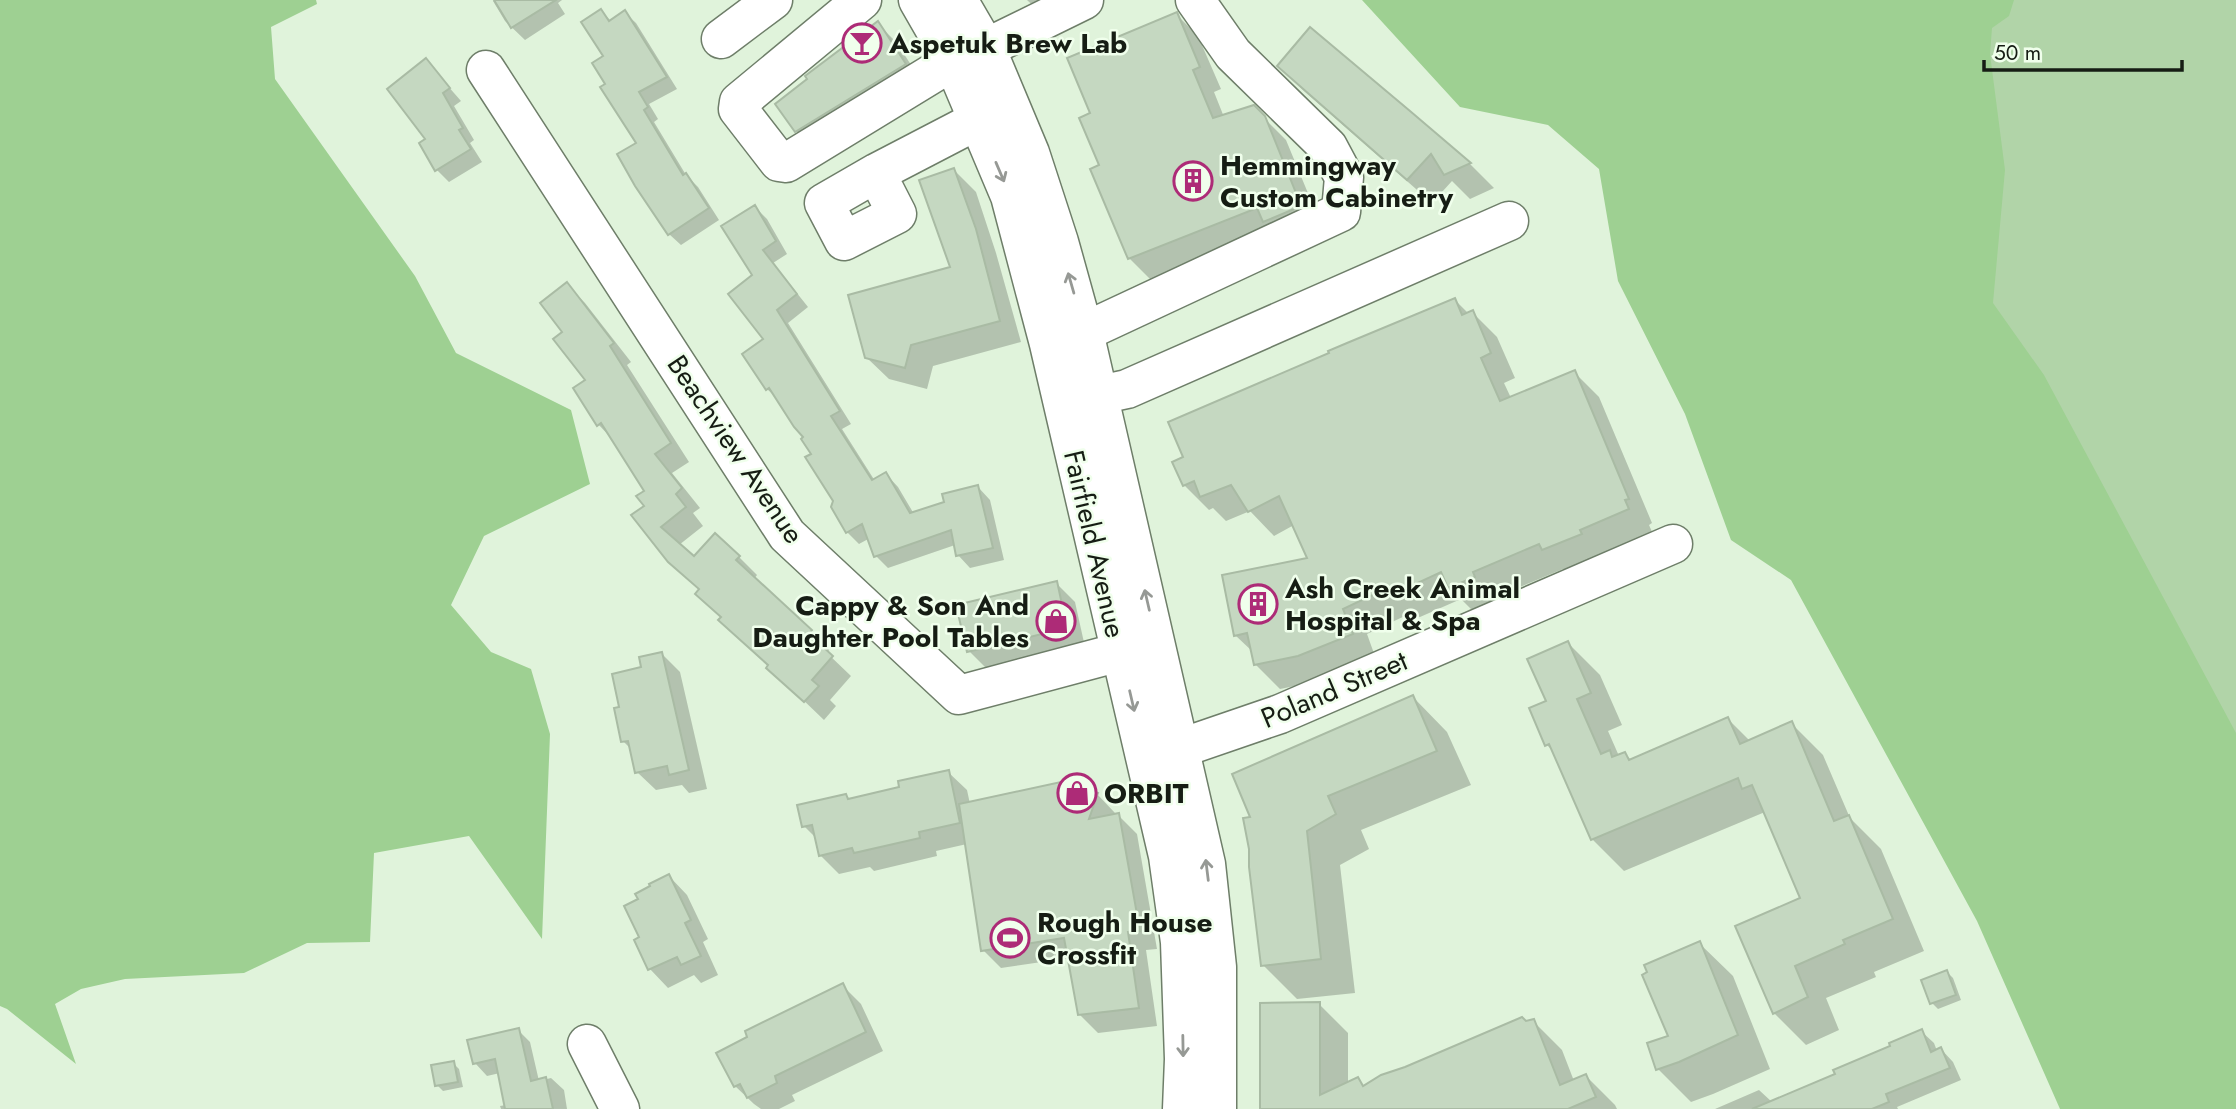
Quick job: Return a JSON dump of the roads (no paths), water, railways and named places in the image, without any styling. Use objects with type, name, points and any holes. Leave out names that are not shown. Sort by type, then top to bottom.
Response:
[{"type":"main road","points":[[721,39],[774,0]]},
{"type":"main road","points":[[862,0],[738,102],[738,108],[779,162],[786,163],[970,54],[1084,0]]},
{"type":"main road","name":"Fairfield Avenue","points":[[918,0],[970,54],[1030,152],[1084,331],[1156,639],[1163,753]]},
{"type":"main road","name":"Fairfield Avenue","points":[[958,0],[970,54],[978,120],[1010,196],[1049,344],[1121,652],[1206,864],[1217,968],[1200,1005],[1182,1109]]},
{"type":"main road","points":[[1049,344],[1084,331],[1341,212],[1344,177],[1328,147],[1233,54],[1195,0]]},
{"type":"main road","name":"Beachview Avenue","points":[[486,70],[788,535],[959,695],[1121,652],[1156,639]]},
{"type":"main road","points":[[876,173],[978,120]]},
{"type":"main road","points":[[1063,405],[1127,389],[1509,221]]},
{"type":"main road","name":"Poland Street","points":[[1163,753],[1280,714],[1673,544]]},
{"type":"main road","name":"Fairfield Avenue","points":[[1200,1005],[1217,1109]]},
{"type":"main road","points":[[587,1044],[620,1109]]},
{"type":"place","name":"Aspetuk Brew Lab","points":[[862,43]]},
{"type":"place","name":"Hemmingway Custom Cabinetry","points":[[1193,181]]},
{"type":"place","name":"Ash Creek Animal Hospital & Spa","points":[[1258,604]]},
{"type":"place","name":"Cappy & Son And Daughter Pool Tables","points":[[1056,621]]},
{"type":"place","name":"ORBIT","points":[[1077,793]]},
{"type":"place","name":"Rough House Crossfit","points":[[1010,938]]}]
